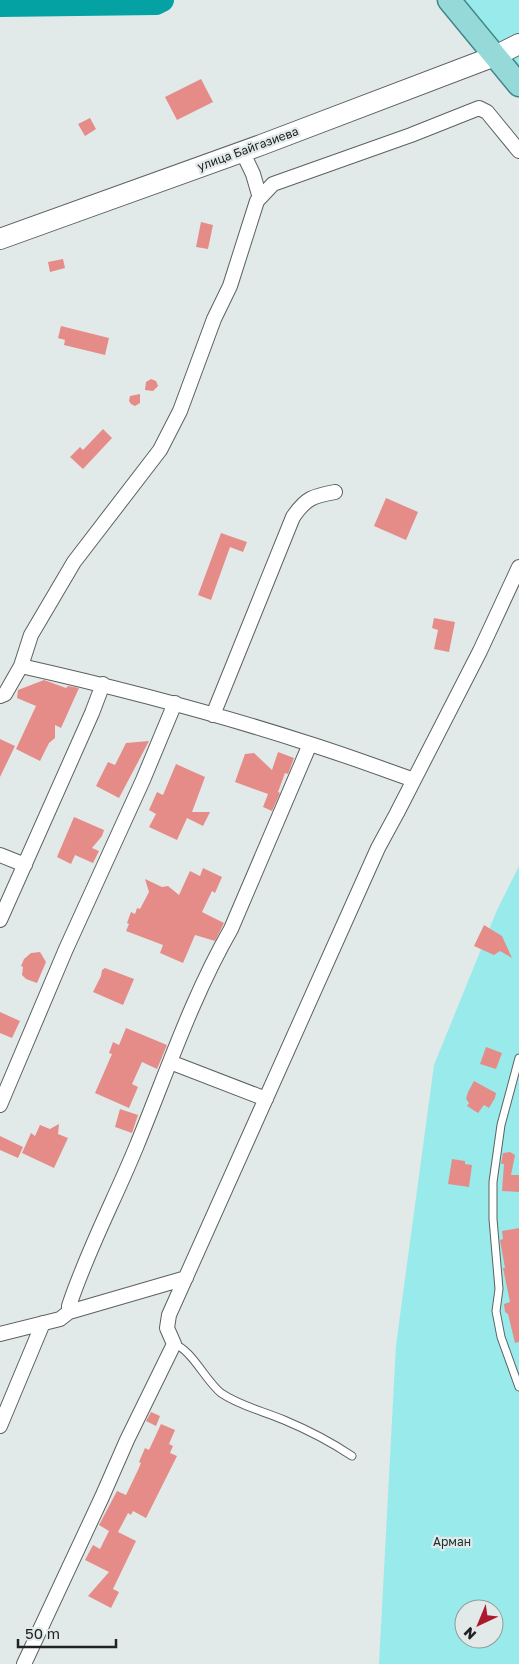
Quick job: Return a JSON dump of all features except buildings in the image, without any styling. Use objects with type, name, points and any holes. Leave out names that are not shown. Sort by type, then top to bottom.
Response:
[{"type":"main road","points":[[448,0],[519,85]]},
{"type":"main road","name":"улица Байгазиева","points":[[0,239],[242,152],[496,56],[519,44]]},
{"type":"street","points":[[0,696],[5,694],[21,666],[30,635],[74,562],[160,450],[180,412],[214,320],[230,286],[257,201],[273,184],[411,135],[479,108],[487,112],[519,151]]},
{"type":"street","points":[[242,152],[253,174],[260,198]]},
{"type":"street","points":[[213,715],[293,517],[302,503],[319,495],[336,492]]},
{"type":"street","points":[[24,1664],[174,1344],[167,1328],[169,1315],[378,848],[480,651],[519,567]]},
{"type":"street","points":[[21,666],[103,684],[175,703],[310,744],[414,780]]},
{"type":"street","points":[[0,920],[103,684]]},
{"type":"street","points":[[0,1106],[66,949],[143,780],[175,703]]},
{"type":"street","points":[[69,1312],[69,1306],[82,1270],[123,1180],[214,958],[230,929],[310,744]]},
{"type":"street","points":[[0,855],[25,864]]},
{"type":"street","points":[[170,1062],[266,1099]]},
{"type":"street","points":[[0,1334],[60,1319],[69,1312],[186,1278]]},
{"type":"street","points":[[0,1426],[43,1323]]},
{"type":"lane","points":[[519,1058],[501,1125],[493,1182],[493,1219],[499,1289],[496,1311],[501,1337],[519,1387]]},
{"type":"lane","points":[[174,1344],[182,1347],[212,1385],[236,1402],[285,1420],[333,1444],[352,1456]]},
{"type":"green space","points":[[449,0],[519,0],[519,85]]},
{"type":"green space","name":"Арман","points":[[519,866],[519,1664],[379,1664],[396,1345],[434,1065],[497,910]]},
{"type":"waterway","points":[[0,5],[156,3],[162,0]]}]
